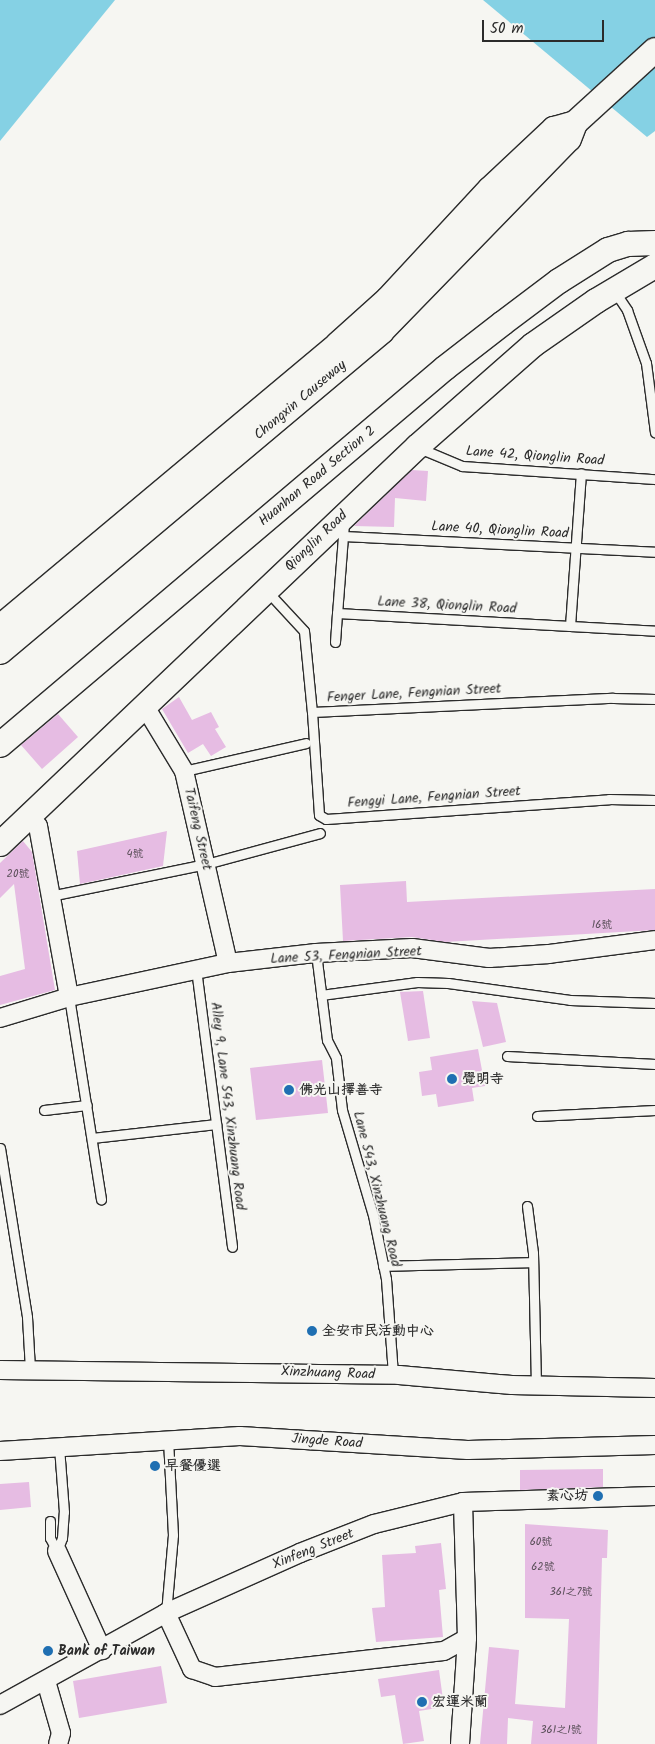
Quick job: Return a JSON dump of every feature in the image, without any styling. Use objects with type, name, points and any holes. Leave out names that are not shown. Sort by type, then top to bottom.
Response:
[{"type":"street","points":[[579,118],[655,50]]},
{"type":"street","name":"Chongxin Causeway","points":[[0,628],[338,344],[388,299],[490,189],[554,129],[579,118]]},
{"type":"street","name":"Chongxin Causeway","points":[[0,652],[381,332],[569,140],[579,118]]},
{"type":"street","name":"Huanhan Road Section 2","points":[[0,746],[437,374],[495,329],[559,281],[608,250],[628,244],[655,243]]},
{"type":"street","name":"Qionglin Road","points":[[0,844],[28,815],[266,591],[345,512],[417,447],[533,345],[655,266]]},
{"type":"street","name":"Taifeng Street","points":[[144,705],[184,771],[228,963]]},
{"type":"street","points":[[28,815],[38,826],[69,997]]},
{"type":"street","name":"Lane 53, Fengnian Street","points":[[0,1018],[69,997],[228,963],[316,953],[412,948],[489,958],[549,954],[655,940]]},
{"type":"street","name":"Xinzhuang Road","points":[[0,1370],[393,1375],[536,1385],[655,1388]]},
{"type":"street","name":"Jingde Road","points":[[0,1451],[240,1436],[468,1450],[655,1445]]},
{"type":"street","name":"Xinfeng Street","points":[[0,1705],[166,1613],[300,1553],[374,1524],[463,1502],[655,1496]]},
{"type":"street","points":[[460,1744],[467,1638],[463,1502]]},
{"type":"street","points":[[57,1551],[102,1650]]},
{"type":"street","points":[[166,1613],[192,1669],[215,1677],[444,1651],[467,1638]]},
{"type":"street","points":[[46,1681],[61,1733],[58,1744]]},
{"type":"lane","points":[[615,291],[627,310],[646,363],[655,432]]},
{"type":"lane","name":"Lane 42, Qionglin Road","points":[[417,447],[462,466],[655,479]]},
{"type":"lane","points":[[570,626],[581,473]]},
{"type":"lane","points":[[335,642],[345,512]]},
{"type":"lane","name":"Lane 40, Qionglin Road","points":[[343,536],[655,552]]},
{"type":"lane","name":"Fenger Lane, Fengnian Street","points":[[266,591],[304,631],[312,712],[612,698],[655,699]]},
{"type":"lane","name":"Lane 38, Qionglin Road","points":[[338,613],[655,631]]},
{"type":"lane","name":"Fengyi Lane, Fengnian Street","points":[[312,712],[318,816],[326,819],[609,798],[655,800]]},
{"type":"lane","points":[[184,771],[306,743]]},
{"type":"lane","points":[[50,896],[206,864],[320,833]]},
{"type":"lane","name":"Lane 543, Xinzhuang Road","points":[[316,953],[327,1040],[336,1058],[342,1110],[372,1215],[383,1266],[393,1375]]},
{"type":"lane","name":"Alley 9, Lane 543, Xinzhuang Road","points":[[196,969],[232,1246]]},
{"type":"lane","points":[[321,995],[417,982],[448,983],[570,1000],[655,1003]]},
{"type":"lane","points":[[69,997],[101,1199]]},
{"type":"lane","points":[[507,1056],[655,1064]]},
{"type":"lane","points":[[44,1110],[87,1105]]},
{"type":"lane","points":[[537,1116],[655,1110]]},
{"type":"lane","points":[[92,1138],[216,1124]]},
{"type":"lane","points":[[0,1148],[27,1317],[30,1369]]},
{"type":"lane","points":[[527,1206],[533,1262],[536,1385]]},
{"type":"lane","points":[[383,1266],[533,1262]]},
{"type":"lane","points":[[166,1613],[173,1535],[168,1440]]},
{"type":"lane","points":[[57,1551],[62,1538],[64,1512],[59,1447]]},
{"type":"lane","points":[[50,1521],[50,1538],[57,1551]]},
{"type":"water","points":[[0,0],[115,0],[0,141]]},
{"type":"water","points":[[483,0],[655,0],[655,131],[647,137]]},
{"type":"building","points":[[412,470],[428,471],[426,501],[395,498],[394,527],[354,526]]},
{"type":"building","points":[[179,697],[192,720],[211,712],[219,727],[215,729],[226,747],[211,756],[203,744],[188,753],[162,709]]},
{"type":"building","points":[[58,714],[78,737],[42,769],[21,745]]},
{"type":"building","points":[[167,831],[163,866],[80,884],[77,851]]},
{"type":"building","points":[[23,841],[32,852],[55,990],[0,1005],[0,976],[25,969],[14,884],[0,898],[0,863]]},
{"type":"building","points":[[406,881],[407,902],[655,889],[655,930],[445,942],[412,937],[343,941],[340,885]]},
{"type":"building","points":[[423,991],[430,1038],[408,1041],[400,992]]},
{"type":"building","points":[[472,1001],[497,1003],[506,1042],[483,1047]]},
{"type":"building","name":"覺明寺","points":[[478,1049],[485,1086],[472,1088],[474,1101],[438,1107],[436,1094],[422,1096],[419,1072],[432,1070],[430,1057]]},
{"type":"building","name":"佛光山擇善寺","points":[[322,1060],[328,1113],[256,1120],[250,1068]]},
{"type":"building","points":[[603,1469],[603,1487],[520,1490],[520,1470]]},
{"type":"building","points":[[29,1482],[31,1507],[0,1510],[0,1484]]},
{"type":"building","points":[[525,1524],[608,1530],[607,1558],[602,1558],[597,1744],[531,1744],[533,1721],[508,1718],[507,1744],[480,1744],[489,1647],[519,1650],[515,1704],[565,1708],[569,1619],[525,1618]]},
{"type":"building","points":[[441,1543],[446,1589],[439,1590],[443,1637],[376,1642],[372,1608],[385,1607],[382,1555],[416,1553],[415,1546]]},
{"type":"building","points":[[161,1666],[167,1703],[79,1718],[73,1681]]},
{"type":"building","name":"宏運米蘭","points":[[439,1670],[444,1707],[419,1711],[424,1741],[403,1744],[395,1695],[381,1697],[378,1679]]},
{"type":"place","name":"覺明寺","points":[[452,1079]]},
{"type":"place","name":"佛光山擇善寺","points":[[289,1090]]},
{"type":"place","name":"全安市民活動中心","points":[[312,1331]]},
{"type":"place","name":"早餐優選","points":[[155,1466]]},
{"type":"place","name":"素心坊","points":[[598,1496]]},
{"type":"place","name":"Bank of Taiwan","points":[[48,1651]]},
{"type":"place","name":"宏運米蘭","points":[[422,1702]]}]
